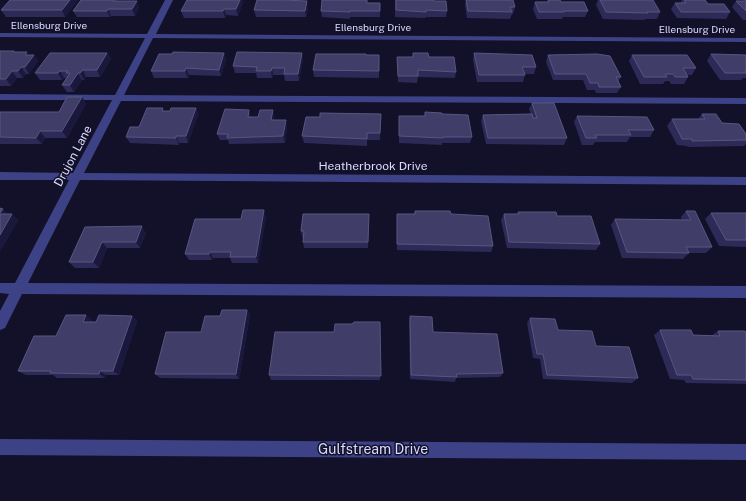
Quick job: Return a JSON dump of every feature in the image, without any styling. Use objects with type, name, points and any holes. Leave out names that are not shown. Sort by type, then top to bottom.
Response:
[{"type":"street","name":"Drujon Lane","points":[[0,324],[169,0]]},
{"type":"street","name":"Ellensburg Drive","points":[[0,35],[746,40]]},
{"type":"street","points":[[0,97],[746,100]]},
{"type":"street","name":"Heatherbrook Drive","points":[[0,176],[746,181]]},
{"type":"street","points":[[0,288],[746,292]]},
{"type":"street","name":"Gulfstream Drive","points":[[0,447],[746,452]]},
{"type":"building","points":[[10,0],[70,0],[62,10],[1,10]]},
{"type":"building","points":[[81,0],[137,1],[132,9],[73,11]]},
{"type":"building","points":[[187,0],[240,0],[236,9],[224,9],[223,11],[181,11]]},
{"type":"building","points":[[257,0],[307,1],[305,11],[254,10]]},
{"type":"building","points":[[322,0],[367,0],[367,3],[380,3],[380,11],[321,11]]},
{"type":"building","points":[[396,0],[446,1],[447,11],[426,10],[426,12],[396,10]]},
{"type":"building","points":[[466,0],[513,0],[515,7],[510,7],[512,12],[468,11]]},
{"type":"building","points":[[548,0],[560,0],[561,2],[584,2],[588,11],[539,12],[535,2],[549,2]]},
{"type":"building","points":[[600,0],[653,0],[660,12],[606,12]]},
{"type":"building","points":[[684,0],[705,0],[708,4],[724,4],[730,12],[681,12],[675,3],[686,3]]},
{"type":"building","points":[[736,1],[746,1],[746,11]]},
{"type":"building","points":[[0,51],[27,52],[25,55],[34,55],[25,67],[21,67],[18,71],[12,71],[6,79],[0,79]]},
{"type":"building","points":[[173,52],[224,53],[219,70],[186,68],[185,71],[151,71],[159,54],[172,54]]},
{"type":"building","points":[[237,52],[302,53],[298,74],[284,74],[285,68],[272,68],[271,71],[256,71],[257,67],[233,66]]},
{"type":"building","points":[[50,53],[107,53],[97,70],[83,70],[78,73],[70,85],[62,85],[70,73],[66,73],[68,71],[60,71],[58,73],[35,73]]},
{"type":"building","points":[[413,53],[428,53],[429,57],[454,57],[456,72],[418,70],[418,76],[398,76],[397,57],[413,57]]},
{"type":"building","points":[[474,53],[532,55],[536,67],[522,67],[525,75],[479,75]]},
{"type":"building","points":[[316,54],[379,55],[379,71],[313,70]]},
{"type":"building","points":[[597,54],[610,56],[621,77],[616,77],[621,87],[599,87],[598,83],[590,83],[586,74],[555,74],[548,55]]},
{"type":"building","points":[[711,54],[746,55],[746,73],[725,73]]},
{"type":"building","points":[[632,55],[687,55],[696,68],[683,68],[688,77],[675,77],[673,74],[665,74],[667,77],[644,77]]},
{"type":"building","points":[[67,97],[82,97],[62,131],[40,131],[36,138],[0,137],[0,112],[59,112]]},
{"type":"building","points":[[532,103],[554,103],[567,138],[488,138],[483,115],[532,114],[533,118],[537,118]]},
{"type":"building","points":[[147,108],[163,108],[162,111],[170,111],[171,108],[196,108],[186,136],[176,136],[176,138],[126,137],[130,127],[139,127]]},
{"type":"building","points":[[225,109],[249,110],[248,117],[258,117],[260,110],[273,110],[271,120],[286,120],[283,136],[227,138],[228,134],[217,134]]},
{"type":"building","points":[[425,112],[468,115],[472,137],[443,138],[399,136],[399,116],[425,116]]},
{"type":"building","points":[[320,113],[381,114],[380,133],[367,133],[367,139],[302,136],[306,117],[320,117]]},
{"type":"building","points":[[702,114],[716,114],[722,123],[739,124],[746,134],[746,140],[692,141],[692,139],[682,139],[672,119],[705,119]]},
{"type":"building","points":[[577,116],[647,117],[654,130],[628,130],[631,135],[595,135],[597,138],[586,138]]},
{"type":"building","points":[[243,210],[264,210],[256,257],[230,257],[231,252],[185,254],[195,219],[241,219]]},
{"type":"building","points":[[415,211],[450,211],[451,214],[488,216],[493,246],[397,244],[397,214],[415,214]]},
{"type":"building","points":[[686,211],[695,211],[712,247],[686,247],[689,253],[627,252],[615,219],[691,220]]},
{"type":"building","points":[[518,212],[556,212],[557,216],[591,216],[600,244],[509,242],[504,214],[519,214]]},
{"type":"building","points":[[711,213],[746,213],[746,240],[726,240]]},
{"type":"building","points":[[0,214],[12,214],[0,235]]},
{"type":"building","points":[[303,214],[369,214],[368,242],[303,242],[304,231],[301,231]]},
{"type":"building","points":[[142,226],[136,242],[102,242],[93,262],[69,262],[85,227]]},
{"type":"building","points":[[222,310],[247,310],[236,374],[155,374],[166,332],[201,332],[205,316],[220,316]]},
{"type":"building","points":[[66,315],[86,315],[83,322],[96,322],[99,315],[132,316],[113,371],[100,371],[99,374],[50,373],[51,371],[18,371],[34,336],[56,336]]},
{"type":"building","points":[[410,316],[432,317],[433,332],[497,334],[503,373],[456,374],[457,377],[411,375]]},
{"type":"building","points":[[530,318],[555,319],[558,330],[592,331],[596,346],[629,347],[638,378],[547,375],[543,354],[537,354]]},
{"type":"building","points":[[354,322],[380,322],[381,376],[269,375],[275,332],[334,332],[335,324],[352,324]]},
{"type":"building","points":[[660,330],[691,330],[693,335],[720,336],[718,331],[745,331],[746,380],[693,379],[691,375],[677,375]]}]
